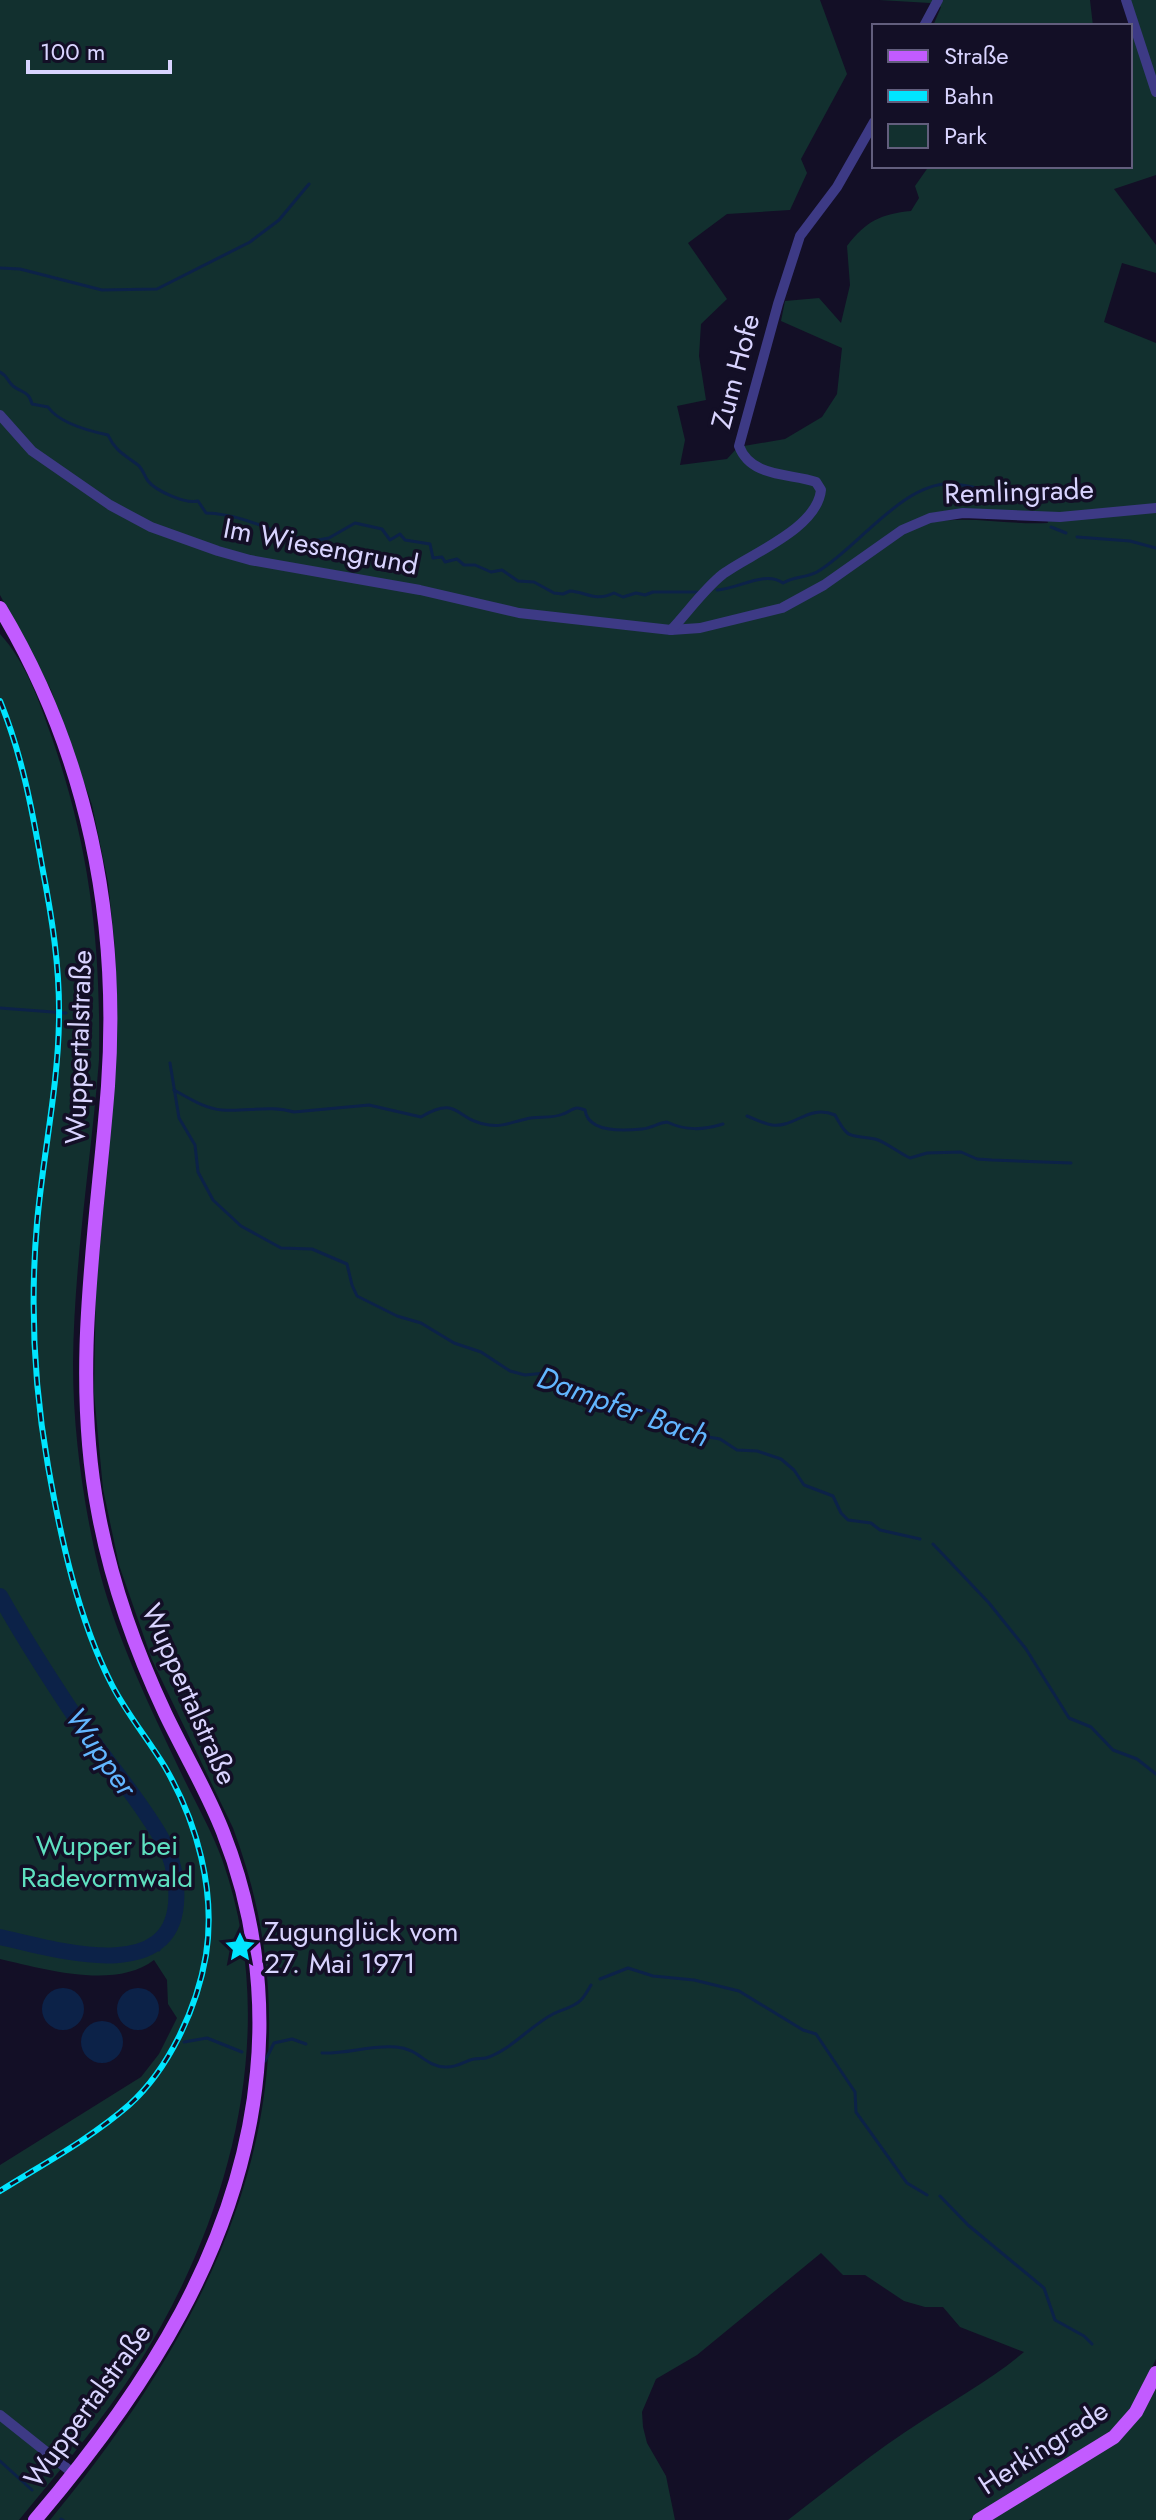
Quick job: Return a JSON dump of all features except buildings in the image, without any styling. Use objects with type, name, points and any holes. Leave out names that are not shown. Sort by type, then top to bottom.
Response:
[{"type":"main road","name":"Wuppertalstraße","points":[[0,608],[41,682],[72,762],[85,806],[106,916],[110,988],[108,1080],[85,1337],[86,1415],[94,1491],[110,1567],[142,1663],[223,1831],[240,1882],[251,1930],[260,2005],[254,2099],[240,2167],[220,2230],[179,2320],[148,2373],[74,2474],[35,2520]]},
{"type":"main road","name":"Herkingrade","points":[[979,2520],[1114,2437],[1136,2412],[1156,2373]]},
{"type":"street","points":[[925,24],[938,0]]},
{"type":"street","points":[[1126,0],[1156,92]]},
{"type":"street","name":"Zum Hofe","points":[[671,630],[724,573],[778,542],[820,499],[821,490],[816,482],[770,472],[754,465],[739,446],[800,236],[837,187],[872,126]]},
{"type":"street","name":"Im Wiesengrund","points":[[0,415],[32,451],[110,505],[151,527],[218,551],[250,560],[420,590],[519,613],[671,630]]},
{"type":"street","name":"Remlingrade","points":[[671,630],[700,628],[782,608],[824,585],[902,530],[930,518],[963,513],[1060,517],[1156,508]]},
{"type":"street","points":[[0,2415],[74,2474]]},
{"type":"green space","points":[[0,0],[820,0],[847,74],[801,159],[807,173],[790,210],[727,214],[688,243],[727,299],[701,324],[699,356],[706,400],[677,406],[685,440],[680,465],[727,459],[738,447],[785,439],[822,417],[837,394],[842,348],[781,321],[785,301],[819,298],[841,323],[850,285],[847,246],[875,220],[911,211],[919,198],[915,186],[928,168],[1132,168],[1132,24],[1126,24],[1133,22],[1156,92],[1156,175],[1114,189],[1156,245],[1156,273],[1122,263],[1104,322],[1156,343],[1156,2359],[1134,2404],[1112,2430],[969,2520],[788,2520],[887,2444],[987,2380],[1024,2352],[960,2327],[943,2307],[925,2307],[904,2301],[865,2275],[843,2275],[821,2253],[697,2355],[656,2379],[642,2412],[643,2427],[647,2443],[666,2476],[675,2520],[50,2520],[110,2443],[162,2364],[207,2282],[240,2197],[262,2109],[269,2018],[260,1925],[233,1828],[152,1660],[119,1565],[103,1489],[94,1393],[96,1281],[108,1166],[115,948],[108,882],[92,805],[51,690],[0,595]],"holes":[[[990,513],[1047,519],[1048,523],[956,520],[920,525],[902,532],[783,610],[917,522]]]},
{"type":"green space","points":[[879,0],[1090,0],[1093,24],[934,24],[941,7],[930,3]]},
{"type":"green space","points":[[1128,0],[1156,0],[1156,84]]},
{"type":"green space","name":"Wupper bei Radevormwald","points":[[0,634],[31,683],[65,779],[84,858],[95,937],[99,1060],[80,1249],[73,1363],[79,1461],[86,1509],[104,1586],[123,1643],[222,1859],[239,1924],[247,1989],[246,2055],[237,2121],[221,2185],[199,2248],[171,2308],[125,2385],[19,2520],[0,2520],[0,2165],[141,2077],[159,2054],[177,2018],[168,2004],[167,1980],[154,1960],[138,1969],[100,1976],[58,1972],[0,1959]]},
{"type":"green space","points":[[1156,2383],[1156,2520],[987,2520],[1094,2455]]},
{"type":"water","points":[[63,1988],[78,1994],[84,2009],[78,2024],[63,2030],[48,2024],[42,2009],[48,1994]]},
{"type":"water","points":[[138,1988],[153,1994],[159,2009],[153,2024],[138,2030],[123,2024],[117,2009],[123,1994]]},
{"type":"water","points":[[102,2021],[117,2027],[123,2042],[117,2057],[102,2063],[87,2057],[81,2042],[87,2027]]},
{"type":"waterway","points":[[0,268],[20,269],[102,290],[157,289],[250,242],[279,220],[309,184]]},
{"type":"waterway","points":[[0,372],[13,386],[27,394],[32,404],[48,407],[59,418],[75,426],[108,435],[117,449],[140,467],[152,485],[179,499],[198,501],[206,513],[238,518],[307,542],[329,538],[355,523],[382,529],[390,540],[400,534],[405,540],[430,544],[433,558],[442,557],[445,562],[457,559],[464,565],[475,565],[491,572],[502,570],[518,581],[534,582],[554,593],[570,591],[601,597],[614,593],[623,597],[636,593],[697,592]]},
{"type":"waterway","points":[[717,590],[768,578],[783,583],[817,572],[900,504],[936,485],[975,488],[1037,506]]},
{"type":"waterway","points":[[1051,527],[1066,533]]},
{"type":"waterway","points":[[1077,537],[1130,541],[1156,548]]},
{"type":"waterway","name":"Dampfer Bach","points":[[0,1008],[66,1013]]},
{"type":"waterway","name":"Dampfer Bach","points":[[170,1063],[179,1118],[195,1145],[198,1172],[213,1200],[241,1226],[281,1248],[312,1249],[347,1264],[357,1296],[397,1316],[421,1323],[454,1343],[481,1352],[510,1371],[525,1375],[546,1373],[578,1395],[641,1408],[671,1419],[691,1434],[720,1439],[737,1450],[757,1451],[781,1459],[794,1470],[804,1485],[833,1496],[848,1520],[871,1523],[880,1530],[920,1539]]},
{"type":"waterway","points":[[174,1090],[203,1105],[222,1110],[276,1109],[294,1112],[369,1105],[421,1117],[451,1108],[478,1123],[503,1125],[554,1116],[577,1108],[585,1110],[592,1123],[599,1127],[616,1130],[634,1130],[667,1122],[695,1129],[723,1124]]},
{"type":"waterway","points":[[747,1116],[780,1125],[809,1114],[825,1112],[835,1115],[850,1135],[879,1140],[910,1158],[927,1153],[961,1152],[977,1159],[1071,1163]]},
{"type":"waterway","name":"Dampfer Bach","points":[[933,1544],[989,1603],[1026,1649],[1069,1718],[1091,1727],[1113,1750],[1137,1759],[1156,1774]]},
{"type":"waterway","name":"Wupper","points":[[0,1596],[74,1715],[159,1834],[167,1850],[176,1885],[176,1904],[169,1929],[153,1945],[131,1953],[76,1953],[0,1937]]},
{"type":"waterway","name":"Wupper","points":[[155,1945],[159,1950]]},
{"type":"waterway","points":[[600,1979],[628,1968],[653,1976],[694,1980],[739,1991],[803,2030],[816,2034],[855,2092],[856,2112],[907,2183],[927,2195]]},
{"type":"waterway","points":[[322,2053],[396,2047],[445,2067],[486,2058],[556,2012],[578,2003],[591,1985]]},
{"type":"waterway","points":[[184,2042],[207,2038],[242,2052]]},
{"type":"waterway","points":[[265,2061],[274,2043],[292,2039],[306,2044]]},
{"type":"waterway","points":[[940,2196],[968,2225],[1044,2288],[1055,2320],[1092,2344]]},
{"type":"waterway","points":[[0,2461],[32,2490]]},
{"type":"railway","points":[[0,701],[30,803],[52,923],[58,981],[56,1071],[40,1198],[34,1284],[39,1406],[48,1466],[72,1578],[89,1633],[118,1696],[176,1788],[195,1834],[208,1906],[206,1955],[196,1996],[179,2036],[157,2074],[129,2105],[98,2129],[0,2191]]},
{"type":"place","name":"Zugunglück vom 27. Mai 1971","points":[[240,1947]]}]
